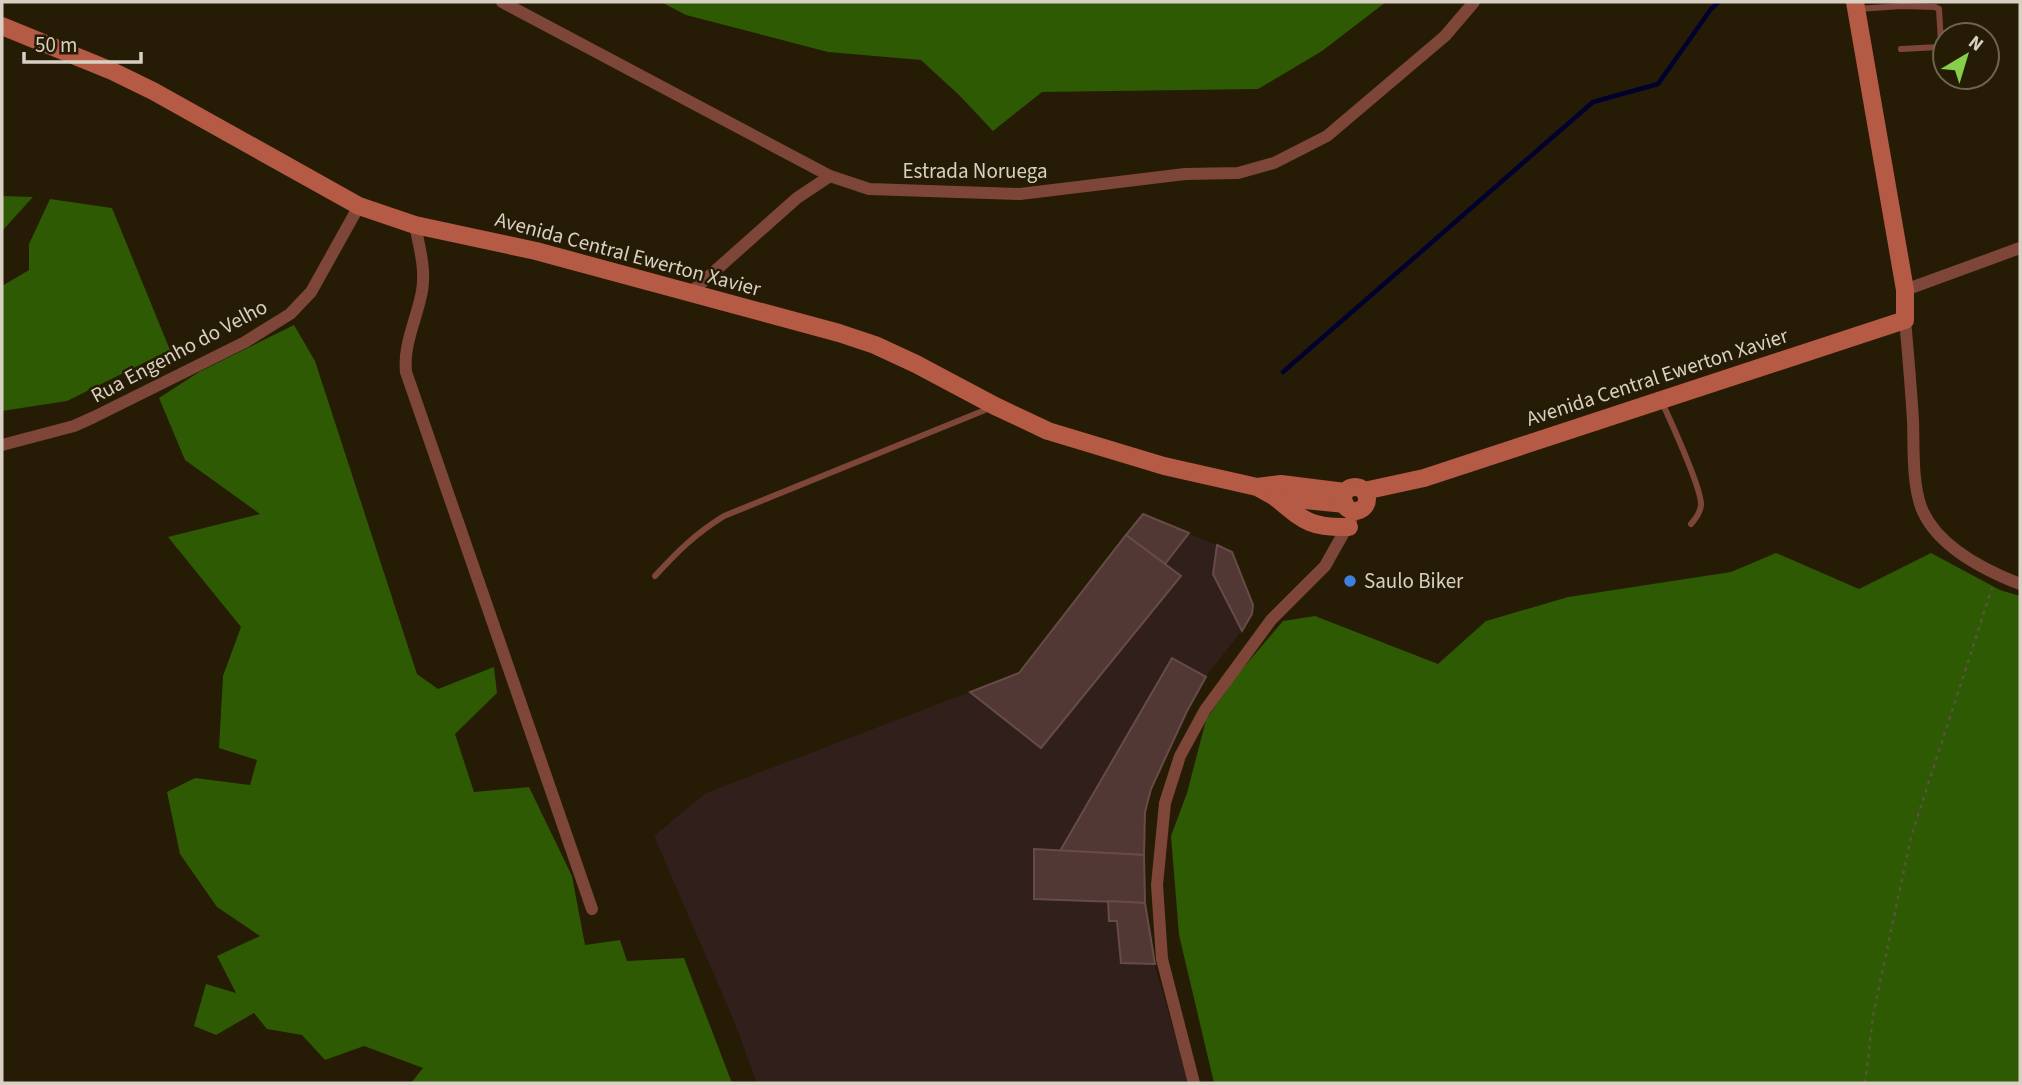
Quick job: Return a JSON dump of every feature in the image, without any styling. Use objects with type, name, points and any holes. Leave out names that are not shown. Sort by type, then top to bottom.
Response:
[{"type":"main road","points":[[1855,6],[1905,290],[1905,320]]},
{"type":"main road","name":"Avenida Central Ewerton Xavier","points":[[2,26],[153,91],[359,206],[415,225],[536,251],[839,333],[875,345],[995,406],[1071,438],[1164,466],[1257,487],[1275,497],[1354,505],[1411,487],[1424,478],[1905,320]]},
{"type":"main road","name":"Avenida Central Ewerton Xavier","points":[[1257,487],[1281,484],[1354,505]]},
{"type":"main road","points":[[1275,497],[1317,527],[1354,505]]},
{"type":"street","name":"Estrada Noruega","points":[[502,2],[830,176],[869,189],[1020,194],[1185,174],[1238,173],[1274,163],[1327,136],[1445,36],[1474,2]]},
{"type":"street","points":[[689,294],[797,198],[830,176]]},
{"type":"street","name":"Rua Engenho do Velho","points":[[2,445],[74,426],[94,417],[245,342],[290,314],[311,292],[359,206]]},
{"type":"street","points":[[415,225],[423,269],[422,289],[404,356],[405,372],[592,909]]},
{"type":"street","points":[[1905,290],[2020,248]]},
{"type":"street","points":[[1905,320],[1915,472],[1922,507],[1937,532],[1957,552],[1997,575],[2020,584]]},
{"type":"street","points":[[1194,1083],[1163,959],[1157,885],[1165,803],[1180,756],[1205,710],[1271,620],[1325,566],[1354,505]]},
{"type":"lane","points":[[1855,6],[1902,4],[1939,9],[1941,43],[1937,48],[1901,49]]},
{"type":"lane","points":[[1661,400],[1678,436],[1701,502],[1698,515],[1691,524]]},
{"type":"lane","points":[[655,576],[684,544],[724,516],[995,406]]},
{"type":"path","points":[[1865,1083],[1873,1016],[1911,837],[1997,575]]},
{"type":"shaded area","points":[[1143,514],[1232,552],[1253,605],[1248,623],[1203,680],[1151,789],[1145,812],[1145,907],[1155,966],[1189,1083],[757,1083],[734,1021],[654,836],[706,793],[1019,673]]},
{"type":"green space","points":[[661,2],[1386,2],[1322,51],[1258,89],[1042,92],[993,131],[921,60],[828,52],[686,15]]},
{"type":"green space","points":[[2,196],[33,197],[2,231]]},
{"type":"green space","points":[[50,199],[112,208],[170,350],[67,401],[2,411],[2,286],[29,270],[29,244]]},
{"type":"green space","points":[[294,325],[315,361],[417,674],[438,689],[494,667],[497,693],[455,734],[474,792],[529,787],[572,876],[585,945],[620,940],[627,961],[684,958],[732,1083],[411,1083],[423,1068],[364,1046],[325,1060],[302,1035],[267,1029],[254,1013],[216,1035],[194,1026],[206,984],[236,993],[217,956],[260,936],[217,907],[180,854],[167,792],[195,778],[250,785],[257,760],[219,748],[223,676],[241,627],[168,537],[260,514],[185,460],[159,398],[199,372]]},
{"type":"green space","points":[[1776,553],[1859,589],[1931,553],[2000,590],[2020,596],[2020,1083],[1214,1083],[1179,935],[1171,836],[1187,793],[1206,720],[1237,675],[1283,621],[1315,616],[1438,664],[1486,621],[1568,597],[1731,572]]},
{"type":"building","points":[[1143,514],[1189,533],[1165,564],[1126,535]]},
{"type":"building","points":[[1126,535],[1181,576],[1041,748],[970,692],[1019,673]]},
{"type":"building","points":[[1217,545],[1232,552],[1253,605],[1252,614],[1242,631],[1213,574]]},
{"type":"building","points":[[1172,658],[1206,677],[1151,789],[1145,812],[1144,855],[1060,851]]},
{"type":"building","points":[[1034,849],[1144,855],[1145,903],[1034,899]]},
{"type":"building","points":[[1108,901],[1145,903],[1155,964],[1121,963],[1117,921],[1109,921]]},
{"type":"waterway","points":[[1283,372],[1593,102],[1658,84],[1711,9],[1719,2]]},
{"type":"place","name":"Saulo Biker","points":[[1350,581]]}]
